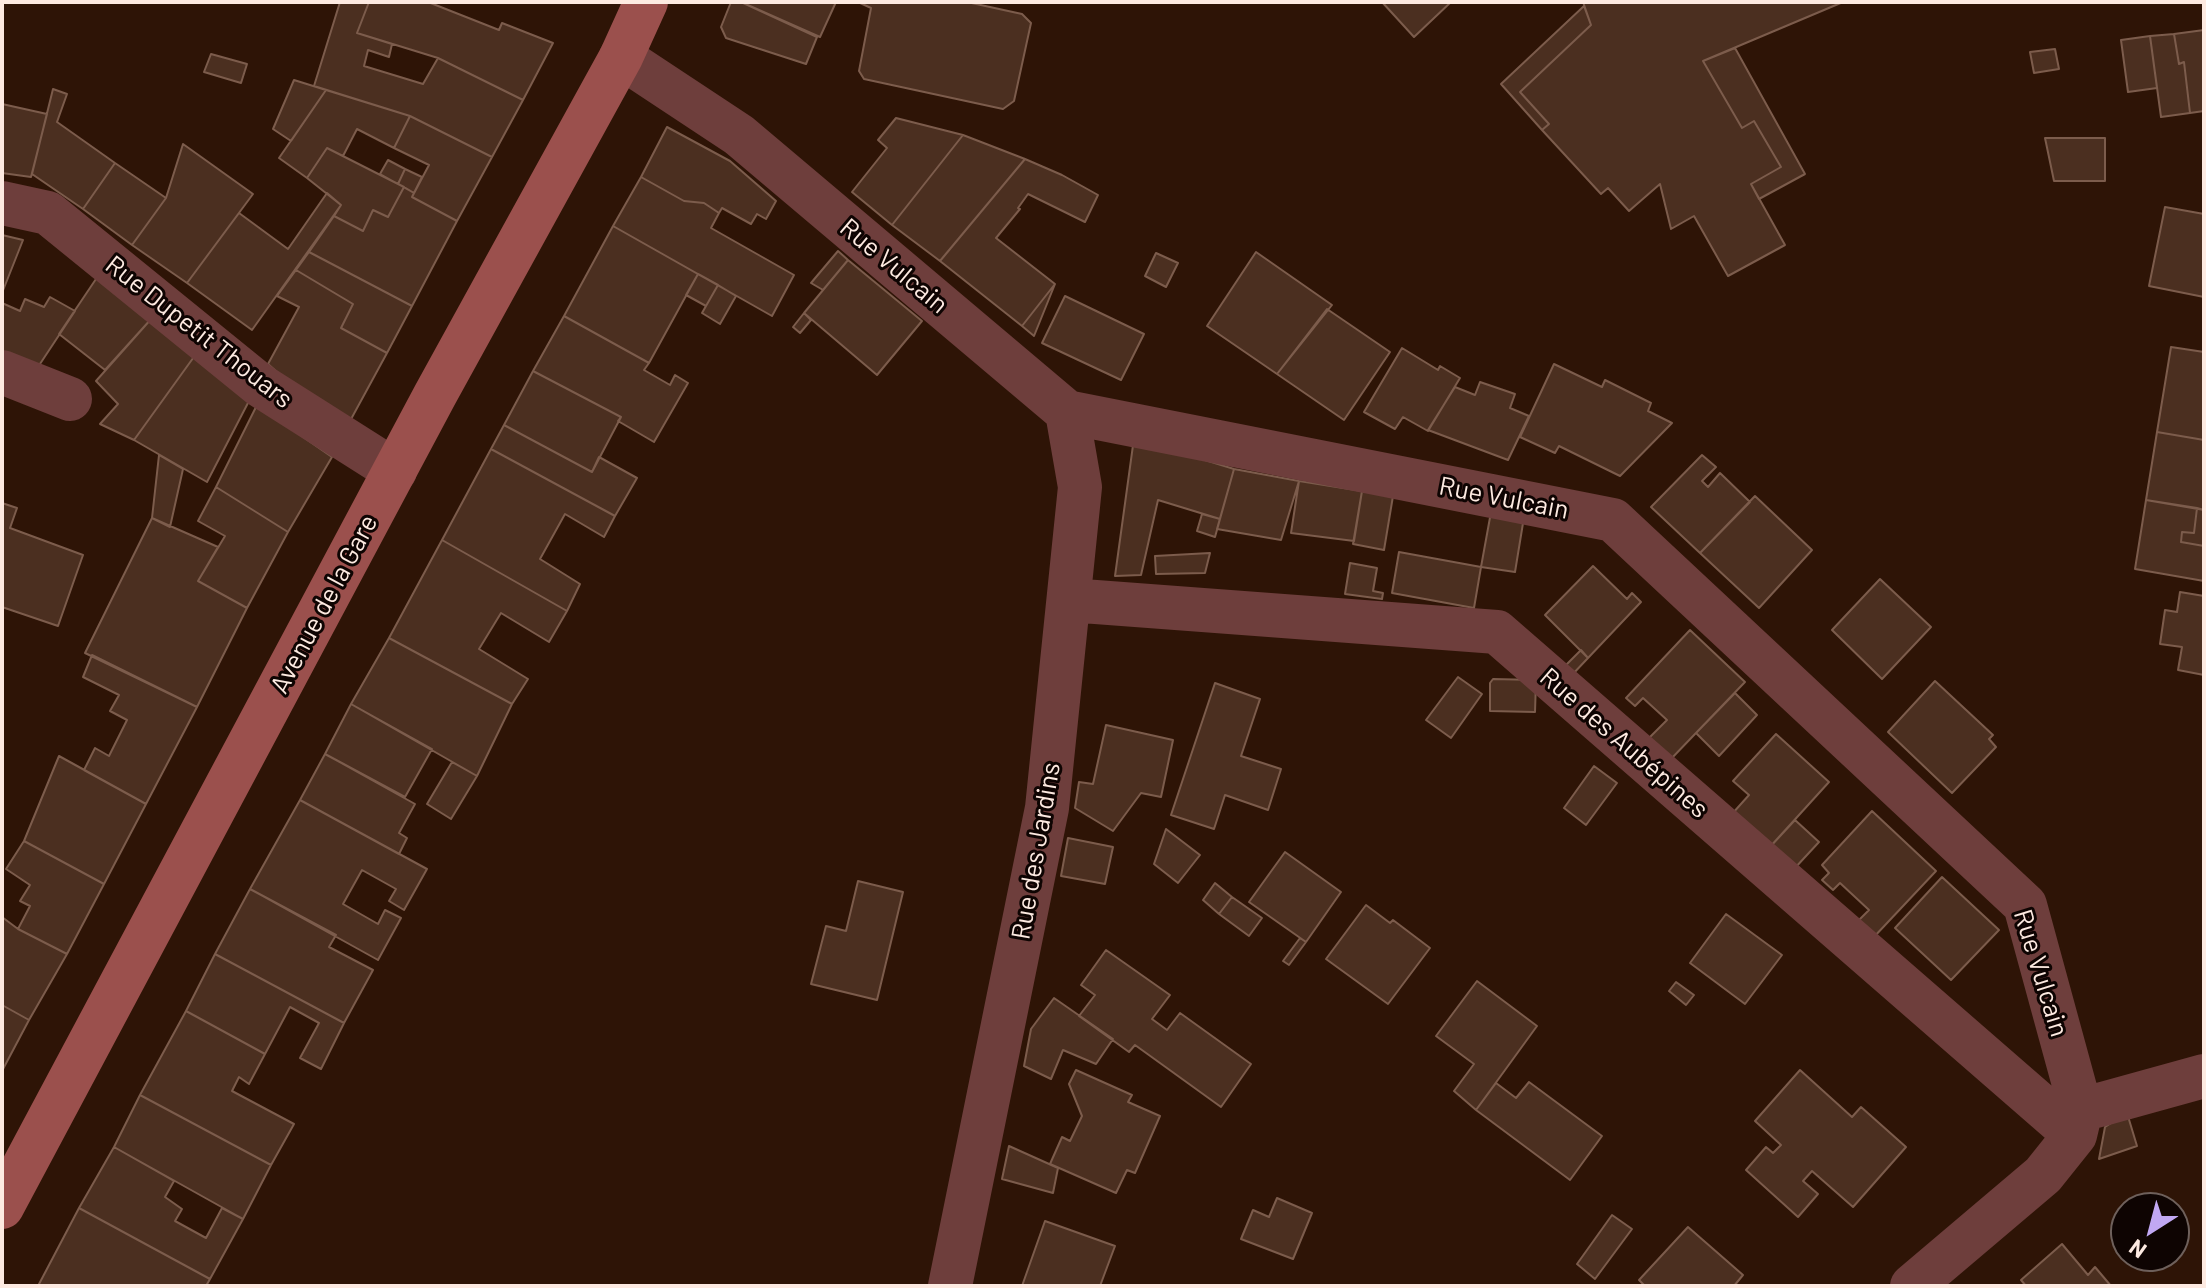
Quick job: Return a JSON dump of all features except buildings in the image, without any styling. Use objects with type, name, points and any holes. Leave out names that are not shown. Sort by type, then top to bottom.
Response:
[{"type":"main road","name":"Avenue de la Gare","points":[[2,1207],[395,471],[621,57],[646,2]]},
{"type":"street","name":"Rue Vulcain","points":[[621,57],[739,135],[1067,412],[1613,520],[2025,905],[2092,1115]]},
{"type":"street","name":"Rue Dupetit Thouars","points":[[2,203],[48,213],[261,386],[395,471]]},
{"type":"street","points":[[2,372],[70,399]]},
{"type":"street","name":"Rue des Jardins","points":[[950,1286],[1047,808],[1080,487],[1067,412]]},
{"type":"street","name":"Rue des Aubépines","points":[[1069,600],[1497,632],[2092,1115]]},
{"type":"street","points":[[1912,1286],[2043,1175],[2092,1115],[2204,1076]]}]
